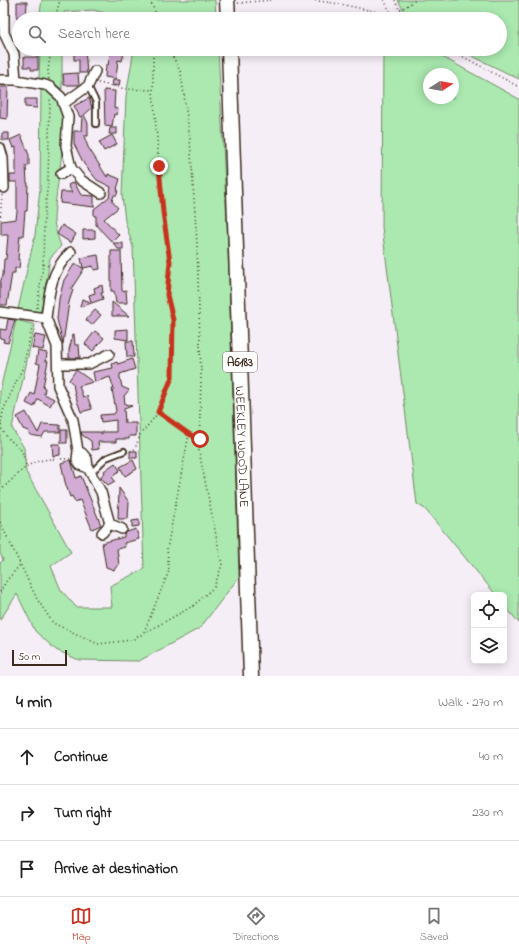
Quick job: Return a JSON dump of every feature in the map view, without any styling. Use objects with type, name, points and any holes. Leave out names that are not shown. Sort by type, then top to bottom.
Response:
[{"type":"main road","points":[[227,2],[228,12]]},
{"type":"main road","name":"WEEKLEY WOOD LANE","points":[[229,56],[251,676]]},
{"type":"street","points":[[4,3],[2,13],[4,33],[12,53]]},
{"type":"street","points":[[13,56],[16,80]]},
{"type":"street","points":[[63,104],[89,83],[95,71]]},
{"type":"street","points":[[0,80],[16,80],[50,87],[60,98],[68,118],[66,146],[71,168],[81,180],[101,193]]},
{"type":"street","points":[[0,148],[3,158],[1,176],[4,188]]},
{"type":"street","points":[[61,174],[71,168]]},
{"type":"street","points":[[71,252],[57,266],[52,280],[46,318],[57,346],[58,386],[73,420],[78,455],[87,459],[89,471],[101,492],[110,524]]},
{"type":"street","points":[[0,312],[46,318]]},
{"type":"street","points":[[58,364],[89,364],[109,354]]},
{"type":"street","points":[[110,524],[122,529]]},
{"type":"street","points":[[102,533],[110,524]]},
{"type":"lane","points":[[89,83],[96,102],[96,124]]},
{"type":"lane","points":[[89,471],[106,458],[124,451]]},
{"type":"path","points":[[57,12],[60,0]]},
{"type":"path","points":[[150,0],[155,12]]},
{"type":"path","points":[[227,2],[272,0]]},
{"type":"path","points":[[311,0],[378,12]]},
{"type":"path","points":[[384,0],[390,12]]},
{"type":"path","points":[[395,0],[400,11],[416,0]]},
{"type":"path","points":[[26,465],[22,451],[7,437],[1,428],[3,411],[23,367],[40,296],[43,265],[44,220],[48,180],[50,87],[48,71],[50,56]]},
{"type":"path","points":[[124,451],[134,449],[140,435],[158,412],[172,377],[173,320],[167,295],[170,262],[163,212],[153,90],[153,56]]},
{"type":"path","points":[[0,522],[37,599],[54,623],[98,644],[132,640],[193,606],[214,587],[222,565],[199,451],[201,362],[197,244],[190,139],[182,73],[173,56]]},
{"type":"path","points":[[462,56],[519,88]]},
{"type":"path","points":[[89,83],[153,90]]},
{"type":"path","points":[[0,220],[2,192],[4,188]]},
{"type":"path","points":[[43,265],[50,265]]},
{"type":"path","points":[[158,412],[189,434],[200,439]]},
{"type":"path","points":[[143,633],[169,572],[167,549],[189,434]]},
{"type":"path","points":[[0,491],[26,465],[38,460],[78,455]]},
{"type":"path","points":[[0,592],[7,580],[20,565]]},
{"type":"green space","points":[[42,0],[215,0],[216,12],[102,12],[93,10],[40,12]]},
{"type":"green space","points":[[398,0],[519,0],[519,79],[472,56],[507,56],[507,12],[404,12]]},
{"type":"green space","points":[[40,56],[62,56],[62,89],[49,80],[39,79]]},
{"type":"green space","points":[[133,56],[218,56],[227,223],[239,577],[200,628],[139,661],[79,660],[56,650],[35,631],[17,594],[0,620],[0,563],[3,560],[0,553],[0,391],[16,320],[35,325],[12,428],[24,448],[26,472],[71,552],[51,566],[61,590],[76,607],[112,607],[110,586],[144,569],[133,247],[125,221],[122,195],[126,96]]},
{"type":"green space","points":[[383,56],[441,56],[519,99],[519,623],[507,609],[507,592],[494,592],[425,509],[417,504],[382,227]]},
{"type":"green space","points":[[41,88],[52,94],[58,101],[62,115],[63,144],[54,219],[55,229],[61,246],[50,258],[40,314],[18,309],[35,235],[40,189]]},
{"type":"building","points":[[17,2],[27,2],[26,12],[17,12]]},
{"type":"building","points":[[74,56],[86,56],[87,73],[79,73],[79,60],[74,60]]},
{"type":"building","points":[[110,56],[123,56],[122,61],[118,60],[116,79],[105,77],[106,65],[108,65]]},
{"type":"building","points":[[24,57],[38,57],[38,70],[31,70],[31,67],[24,67]]},
{"type":"building","points":[[78,73],[79,85],[64,85],[63,74]]},
{"type":"building","points":[[113,80],[120,80],[119,86],[112,85]]},
{"type":"building","points":[[0,87],[8,87],[7,119],[0,118]]},
{"type":"building","points":[[104,90],[115,91],[114,108],[118,109],[117,115],[114,114],[112,127],[105,126]]},
{"type":"building","points":[[89,98],[92,108],[84,115],[88,123],[88,136],[84,136],[88,147],[107,177],[108,174],[120,179],[117,195],[114,195],[112,201],[118,208],[104,219],[119,235],[112,242],[96,225],[96,216],[94,216],[94,209],[109,197],[111,187],[97,180],[84,164],[74,144],[74,131],[81,131],[82,116],[80,117],[74,106]]},
{"type":"building","points":[[25,99],[37,99],[37,108],[25,107]]},
{"type":"building","points":[[110,128],[117,128],[117,134],[109,134]]},
{"type":"building","points":[[2,133],[9,133],[9,140],[2,140]]},
{"type":"building","points":[[21,135],[29,155],[29,166],[26,166],[28,183],[27,211],[25,211],[23,236],[20,236],[18,260],[20,260],[19,268],[15,268],[15,273],[12,273],[7,305],[0,305],[0,282],[3,275],[4,259],[6,259],[8,235],[1,235],[1,221],[16,219],[17,212],[17,182],[10,182],[10,175],[16,175],[16,147],[13,148],[10,140]]},
{"type":"building","points":[[112,135],[117,144],[104,151],[99,142]]},
{"type":"building","points":[[74,182],[81,195],[94,196],[94,207],[60,203],[61,192],[72,192],[68,185]]},
{"type":"building","points":[[62,225],[76,234],[71,243],[57,234]]},
{"type":"building","points":[[83,230],[95,230],[95,238],[83,239]]},
{"type":"building","points":[[113,243],[123,243],[123,249],[118,249]]},
{"type":"building","points":[[111,251],[121,251],[122,291],[126,290],[127,303],[116,303],[114,291],[111,291]]},
{"type":"building","points":[[98,255],[100,269],[94,270],[93,266],[83,268],[81,258]]},
{"type":"building","points":[[75,263],[84,269],[71,289],[73,290],[69,302],[63,344],[57,319],[59,299],[64,280]]},
{"type":"building","points":[[102,285],[103,293],[101,293],[103,299],[80,307],[82,299],[91,302],[89,295],[95,293],[94,288]]},
{"type":"building","points":[[112,302],[129,316],[112,316]]},
{"type":"building","points":[[95,310],[101,315],[92,325],[86,320]]},
{"type":"building","points":[[8,319],[15,320],[8,343],[3,342],[4,339],[0,338],[0,329],[6,330]]},
{"type":"building","points":[[128,329],[128,340],[115,338],[115,330]]},
{"type":"building","points":[[95,331],[104,338],[93,351],[85,344]]},
{"type":"building","points":[[73,334],[75,345],[79,345],[80,358],[69,358],[69,350]]},
{"type":"building","points":[[35,335],[46,337],[43,350],[32,348]]},
{"type":"building","points":[[126,341],[133,341],[134,357],[127,357]]},
{"type":"building","points":[[38,351],[47,353],[46,361],[48,361],[43,387],[45,388],[44,394],[54,399],[50,406],[38,399],[34,407],[26,403],[31,393],[34,395],[40,364],[36,363]]},
{"type":"building","points":[[132,359],[135,369],[120,374],[120,378],[122,387],[129,390],[124,396],[125,404],[132,406],[124,409],[125,423],[136,423],[136,436],[129,436],[129,439],[116,439],[116,442],[98,442],[99,449],[92,450],[91,441],[82,435],[81,432],[99,432],[102,434],[102,432],[116,432],[116,420],[101,422],[100,415],[114,414],[116,411],[112,389],[114,389],[110,377],[95,382],[93,372],[113,368],[112,364],[117,362],[118,364]]},
{"type":"building","points":[[76,370],[93,382],[79,386],[83,397],[87,396],[92,409],[81,412],[73,384],[69,380]]},
{"type":"building","points":[[26,412],[38,433],[42,424],[60,425],[60,432],[45,432],[42,437],[30,435],[28,431],[23,429],[17,417]]},
{"type":"building","points":[[61,430],[67,430],[67,443],[61,443]]},
{"type":"building","points":[[52,444],[60,444],[60,455],[53,456]]},
{"type":"building","points":[[130,451],[137,451],[137,458],[130,458]]},
{"type":"building","points":[[71,460],[76,478],[81,476],[101,525],[92,529],[80,500],[75,502],[72,496],[70,497],[65,482],[61,463]]},
{"type":"building","points":[[133,460],[137,469],[125,476],[120,467]]},
{"type":"building","points":[[115,463],[120,470],[112,477],[115,481],[108,485],[100,477],[105,473],[104,471]]},
{"type":"building","points":[[119,488],[129,502],[128,519],[118,519]]},
{"type":"building","points":[[139,520],[139,526],[132,527],[132,521]]},
{"type":"building","points":[[136,529],[139,539],[124,543],[125,547],[117,549],[119,565],[114,570],[106,567],[102,543],[124,537],[127,532]]},
{"type":"route","points":[[159,166],[163,212],[170,262],[167,295],[173,320],[172,377],[158,412],[189,434],[200,439]]}]
